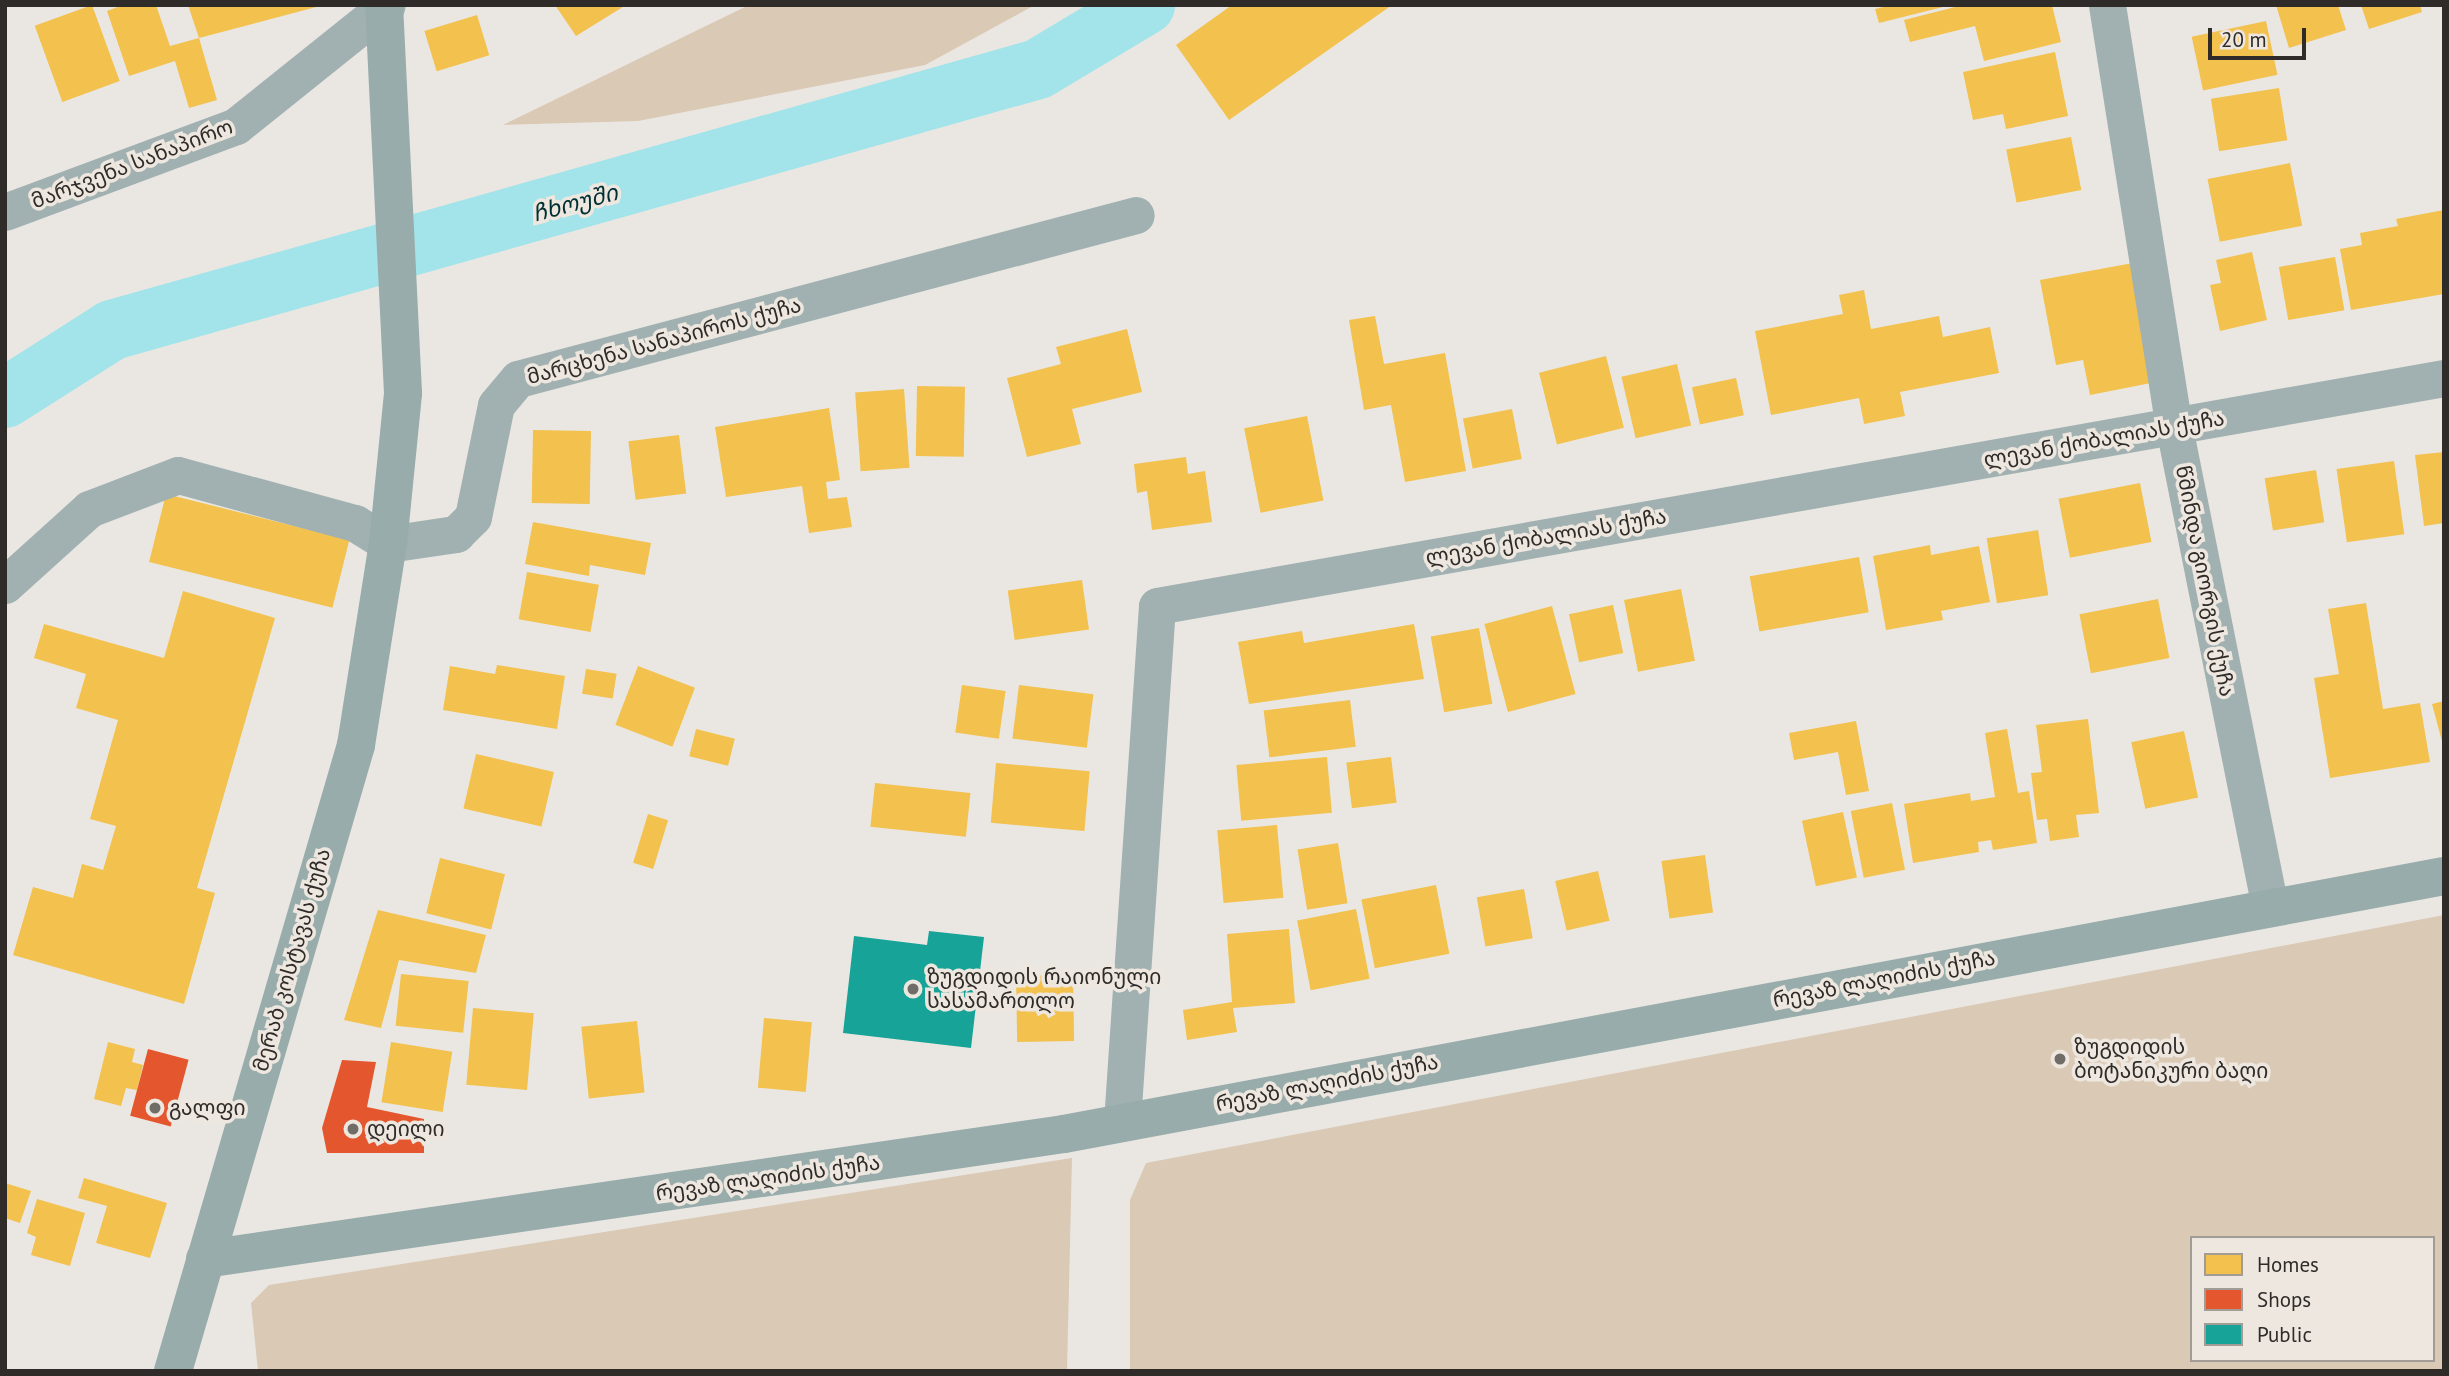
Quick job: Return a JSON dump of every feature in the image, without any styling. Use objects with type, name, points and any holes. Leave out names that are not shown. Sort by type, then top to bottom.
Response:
[{"type":"street","name":"წმინდა გიორგის ქუჩა","points":[[2106,5],[2174,426],[2270,907]]},
{"type":"street","name":"მერაბ კოსტავას ქუჩა","points":[[173,1371],[356,745],[388,544],[403,393],[385,72],[385,6]]},
{"type":"street","name":"მარჯვენა სანაპირო","points":[[5,212],[236,126],[385,6]]},
{"type":"street","name":"მარცხენა სანაპიროს ქუჩა","points":[[388,544],[456,534],[474,517],[496,405],[518,379],[1136,215]]},
{"type":"street","name":"ლევან ქობალიას ქუჩა","points":[[1122,1122],[1157,606],[2444,378]]},
{"type":"street","points":[[5,585],[89,509],[178,475],[355,523],[388,544]]},
{"type":"street","name":"რევაზ ლაღიძის ქუჩა","points":[[205,1259],[1122,1122],[2444,876]]},
{"type":"shaded area","points":[[749,5],[1035,5],[925,65],[638,121],[503,125]]},
{"type":"shaded area","name":"ზუგდიდის ბოტანიკური ბაღი","points":[[2444,915],[2444,1371],[1130,1371],[1130,1200],[1146,1163]]},
{"type":"shaded area","points":[[1072,1158],[1067,1371],[258,1371],[251,1303],[269,1285]]},
{"type":"building: Homes","points":[[92,5],[120,81],[62,102],[35,26]]},
{"type":"building: Homes","points":[[123,5],[156,5],[170,46],[199,38],[217,100],[189,108],[175,61],[129,76],[107,11]]},
{"type":"building: Homes","points":[[188,5],[320,5],[320,6],[199,38]]},
{"type":"building: Homes","points":[[555,5],[626,5],[576,36]]},
{"type":"building: Homes","points":[[1232,5],[1392,5],[1229,120],[1176,45]]},
{"type":"building: Homes","points":[[1892,5],[1947,6],[1879,23],[1875,9]]},
{"type":"building: Homes","points":[[1963,5],[2052,5],[2061,42],[1984,61],[1975,26],[1910,42],[1904,20]]},
{"type":"building: Homes","points":[[2276,5],[2338,5],[2346,30],[2289,48]]},
{"type":"building: Homes","points":[[2361,5],[2420,5],[2422,12],[2369,29]]},
{"type":"building: Homes","points":[[477,15],[489,55],[437,71],[424,31]]},
{"type":"building: Homes","points":[[2266,21],[2277,75],[2203,91],[2192,37]]},
{"type":"building: Homes","points":[[2055,52],[2068,116],[2006,129],[2003,114],[1973,120],[1963,72]]},
{"type":"building: Homes","points":[[2279,88],[2287,140],[2219,151],[2211,99]]},
{"type":"building: Homes","points":[[2071,137],[2081,190],[2017,203],[2006,150]]},
{"type":"building: Homes","points":[[2290,163],[2302,226],[2220,242],[2208,179]]},
{"type":"building: Homes","points":[[2444,210],[2444,294],[2351,310],[2340,249],[2362,245],[2360,233],[2398,226],[2396,219]]},
{"type":"building: Homes","points":[[2252,252],[2267,320],[2220,331],[2210,285],[2221,283],[2216,260]]},
{"type":"building: Homes","points":[[2335,257],[2344,310],[2288,320],[2279,267]]},
{"type":"building: Homes","points":[[2133,263],[2156,382],[2090,395],[2083,360],[2056,365],[2040,280]]},
{"type":"building: Homes","points":[[1864,290],[1871,329],[1939,316],[1943,337],[1990,327],[1999,373],[1900,392],[1905,416],[1864,424],[1859,398],[1771,415],[1755,331],[1843,314],[1839,295]]},
{"type":"building: Homes","points":[[1375,316],[1384,364],[1445,353],[1466,471],[1405,482],[1391,405],[1364,410],[1349,320]]},
{"type":"building: Homes","points":[[1127,329],[1142,392],[1072,409],[1081,444],[1027,457],[1007,378],[1061,364],[1056,347]]},
{"type":"building: Homes","points":[[1606,356],[1624,428],[1557,444],[1539,373]]},
{"type":"building: Homes","points":[[1677,364],[1691,425],[1636,438],[1621,377]]},
{"type":"building: Homes","points":[[1736,378],[1744,415],[1700,425],[1692,387]]},
{"type":"building: Homes","points":[[917,386],[965,387],[964,457],[916,456]]},
{"type":"building: Homes","points":[[904,389],[910,468],[861,471],[855,392]]},
{"type":"building: Homes","points":[[829,408],[840,480],[826,482],[828,499],[847,497],[852,527],[809,533],[802,486],[726,497],[715,427]]},
{"type":"building: Homes","points":[[1512,409],[1522,459],[1473,469],[1463,419]]},
{"type":"building: Homes","points":[[1307,416],[1323,500],[1261,513],[1244,428]]},
{"type":"building: Homes","points":[[533,430],[591,431],[590,504],[532,503]]},
{"type":"building: Homes","points":[[679,435],[686,494],[636,500],[628,441]]},
{"type":"building: Homes","points":[[2444,452],[2444,523],[2424,526],[2415,455]]},
{"type":"building: Homes","points":[[1186,457],[1188,474],[1205,471],[1212,522],[1152,530],[1147,491],[1137,493],[1134,464]]},
{"type":"building: Homes","points":[[2394,461],[2404,534],[2347,542],[2337,469]]},
{"type":"building: Homes","points":[[2316,470],[2324,522],[2273,530],[2265,478]]},
{"type":"building: Homes","points":[[2140,483],[2151,542],[2070,558],[2059,499]]},
{"type":"building: Homes","points":[[166,494],[349,540],[332,608],[149,562]]},
{"type":"building: Homes","points":[[533,522],[651,543],[645,575],[590,565],[589,576],[525,564]]},
{"type":"building: Homes","points":[[2038,530],[2048,595],[1997,603],[1987,538]]},
{"type":"building: Homes","points":[[1930,545],[1931,555],[1979,546],[1990,602],[1941,611],[1943,620],[1886,630],[1873,556]]},
{"type":"building: Homes","points":[[1859,557],[1869,612],[1759,631],[1750,576]]},
{"type":"building: Homes","points":[[527,572],[599,585],[591,632],[519,619]]},
{"type":"building: Homes","points":[[1082,580],[1089,630],[1015,640],[1008,590]]},
{"type":"building: Homes","points":[[1681,589],[1695,661],[1638,672],[1624,600]]},
{"type":"building: Homes","points":[[183,591],[275,618],[197,888],[215,893],[184,1004],[13,955],[33,887],[73,898],[82,864],[103,870],[116,826],[90,819],[118,720],[76,708],[86,674],[34,658],[44,624],[164,658]]},
{"type":"building: Homes","points":[[2158,599],[2169,658],[2091,673],[2079,614]]},
{"type":"building: Homes","points":[[2366,603],[2383,709],[2420,703],[2430,762],[2330,778],[2314,678],[2339,674],[2328,609]]},
{"type":"building: Homes","points":[[1613,605],[1623,653],[1579,662],[1569,614]]},
{"type":"building: Homes","points":[[1552,606],[1576,694],[1508,712],[1484,624]]},
{"type":"building: Homes","points":[[1414,624],[1424,679],[1249,704],[1238,642],[1302,631],[1304,643]]},
{"type":"building: Homes","points":[[1479,628],[1492,704],[1444,712],[1431,637]]},
{"type":"building: Homes","points":[[497,665],[565,676],[557,729],[443,710],[450,666],[495,674]]},
{"type":"building: Homes","points":[[638,666],[695,688],[672,747],[615,725]]},
{"type":"building: Homes","points":[[586,669],[617,674],[613,699],[582,694]]},
{"type":"building: Homes","points":[[962,685],[1006,691],[999,739],[955,733]]},
{"type":"building: Homes","points":[[1019,685],[1093,694],[1087,748],[1012,739]]},
{"type":"building: Homes","points":[[1350,700],[1356,747],[1269,757],[1264,711]]},
{"type":"building: Homes","points":[[2444,701],[2444,744],[2443,745],[2432,704]]},
{"type":"building: Homes","points":[[2088,719],[2099,813],[2076,815],[2079,837],[2050,841],[2047,819],[2037,820],[2031,773],[2042,772],[2036,725]]},
{"type":"building: Homes","points":[[1856,721],[1869,791],[1846,795],[1838,752],[1794,760],[1789,733]]},
{"type":"building: Homes","points":[[696,729],[735,739],[728,766],[689,756]]},
{"type":"building: Homes","points":[[2007,729],[2018,793],[2029,791],[2037,843],[1993,850],[1991,840],[1978,842],[1979,852],[1913,863],[1904,804],[1970,793],[1971,801],[1995,797],[1985,733]]},
{"type":"building: Homes","points":[[2184,731],[2198,798],[2145,809],[2131,742]]},
{"type":"building: Homes","points":[[476,754],[554,772],[541,827],[463,809]]},
{"type":"building: Homes","points":[[1327,757],[1332,813],[1241,821],[1236,765]]},
{"type":"building: Homes","points":[[1391,757],[1397,803],[1352,808],[1346,762]]},
{"type":"building: Homes","points":[[996,763],[1090,771],[1084,831],[991,823]]},
{"type":"building: Homes","points":[[875,783],[970,793],[966,837],[870,827]]},
{"type":"building: Homes","points":[[1892,803],[1905,870],[1864,878],[1851,811]]},
{"type":"building: Homes","points":[[1843,812],[1857,878],[1816,886],[1802,821]]},
{"type":"building: Homes","points":[[648,814],[668,820],[653,869],[633,863]]},
{"type":"building: Homes","points":[[1277,825],[1283,898],[1224,903],[1217,830]]},
{"type":"building: Homes","points":[[1338,843],[1348,903],[1307,910],[1298,849]]},
{"type":"building: Homes","points":[[1705,855],[1713,912],[1670,919],[1661,861]]},
{"type":"building: Homes","points":[[440,858],[505,874],[491,930],[426,913]]},
{"type":"building: Homes","points":[[1598,871],[1609,921],[1567,931],[1555,881]]},
{"type":"building: Homes","points":[[1436,885],[1449,954],[1375,968],[1361,900]]},
{"type":"building: Homes","points":[[1524,889],[1533,938],[1485,947],[1477,897]]},
{"type":"building: Homes","points":[[1356,909],[1370,979],[1311,990],[1297,920]]},
{"type":"building: Homes","points":[[378,910],[486,935],[476,973],[399,960],[381,1028],[344,1020]]},
{"type":"building: Homes","points":[[1289,929],[1295,1003],[1233,1008],[1237,1032],[1187,1040],[1183,1010],[1232,1002],[1227,934]]},
{"type":"building: Homes","points":[[401,974],[469,981],[463,1033],[396,1026]]},
{"type":"building: Homes","points":[[1073,975],[1074,1041],[1017,1042],[1016,976]]},
{"type":"building: Homes","points":[[473,1008],[534,1013],[527,1090],[466,1085]]},
{"type":"building: Homes","points":[[764,1018],[812,1022],[806,1092],[758,1088]]},
{"type":"building: Homes","points":[[637,1021],[645,1093],[589,1098],[581,1027]]},
{"type":"building: Homes","points":[[108,1042],[135,1049],[132,1062],[143,1065],[137,1090],[126,1088],[121,1106],[94,1099]]},
{"type":"building: Homes","points":[[391,1042],[452,1052],[443,1112],[381,1102]]},
{"type":"building: Homes","points":[[84,1178],[167,1203],[150,1258],[96,1243],[107,1206],[78,1198]]},
{"type":"building: Homes","points":[[5,1183],[31,1191],[20,1223],[5,1218]]},
{"type":"building: Homes","points":[[37,1199],[85,1213],[70,1266],[31,1255],[36,1237],[27,1233]]},
{"type":"building: Shops","points":[[148,1049],[189,1060],[171,1127],[130,1116]]},
{"type":"building: Shops","points":[[342,1060],[376,1062],[367,1107],[424,1119],[424,1153],[327,1153],[322,1128]]},
{"type":"building: Public","name":"ზუგდიდის რაიონული სასამართლო","points":[[929,931],[984,937],[971,1048],[843,1033],[854,936],[927,945]]},
{"type":"waterway","name":"ჩხოუში","points":[[5,398],[112,330],[1038,69],[1145,5]]},
{"type":"place","name":"ზუგდიდის რაიონული სასამართლო","points":[[913,989]]},
{"type":"place","name":"ზუგდიდის ბოტანიკური ბაღი","points":[[2060,1059]]},
{"type":"place","name":"გალფი","points":[[155,1108]]},
{"type":"place","name":"დეილი","points":[[353,1129]]}]
